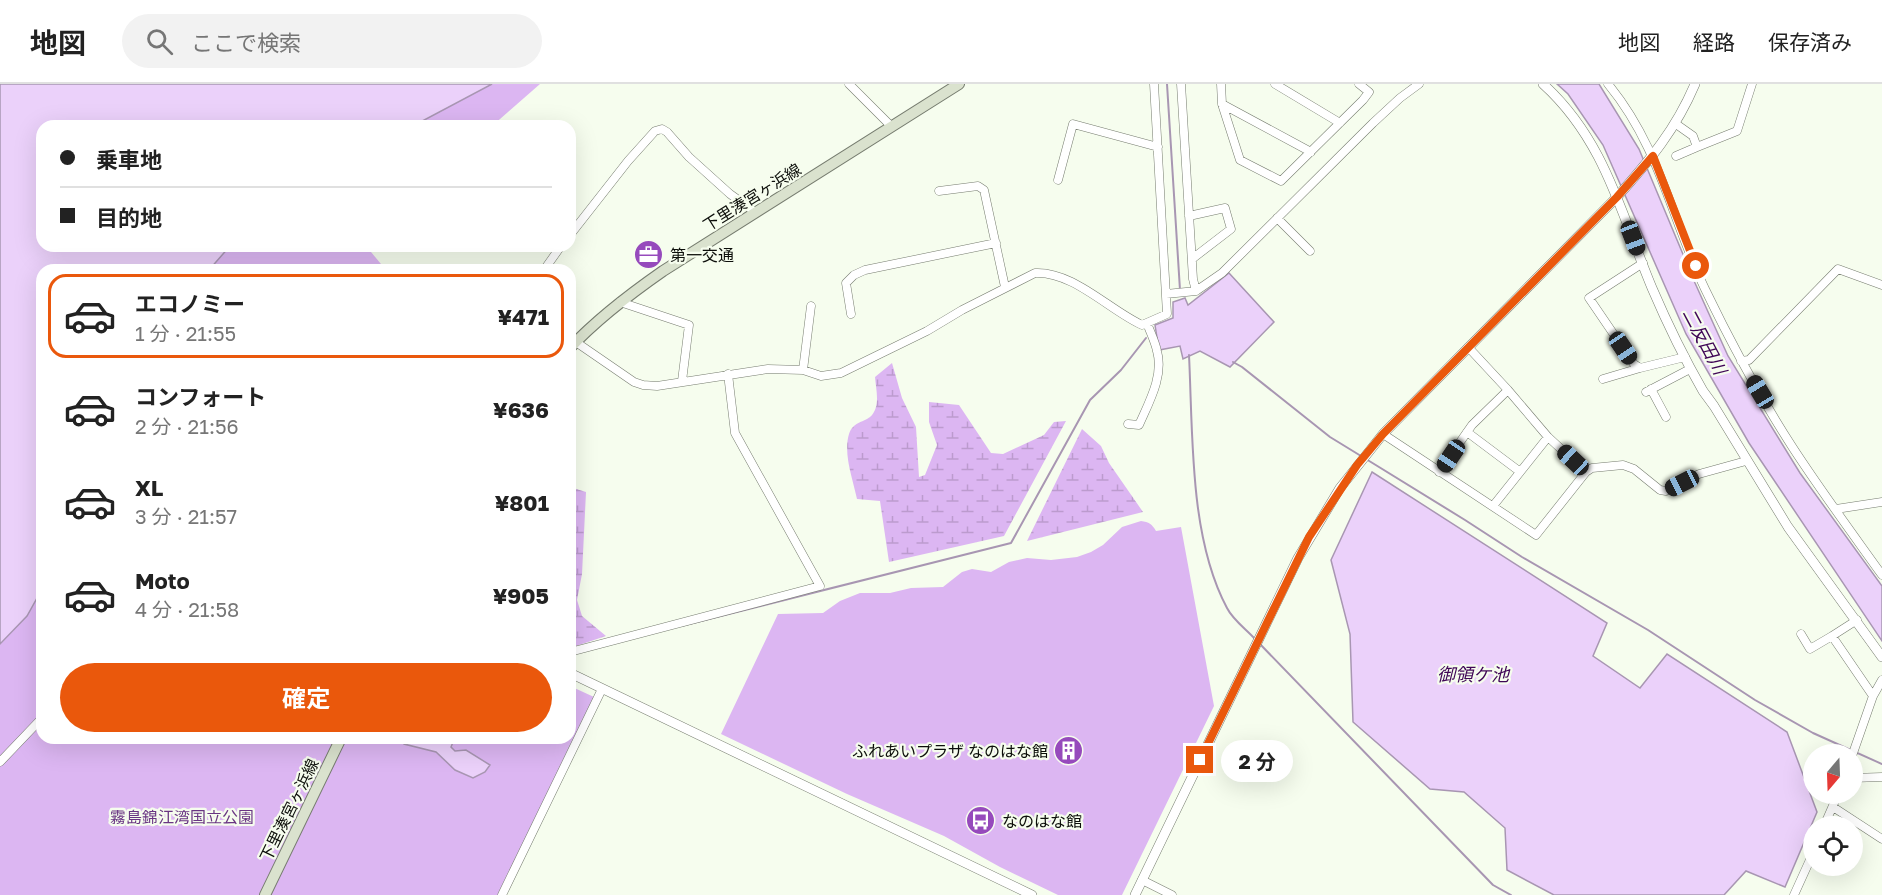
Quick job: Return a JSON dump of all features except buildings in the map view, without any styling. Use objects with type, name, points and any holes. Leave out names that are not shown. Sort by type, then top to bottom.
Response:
[{"type":"main road","name":"下里湊宮ヶ浜線","points":[[576,339],[620,302],[663,271],[959,84]]},
{"type":"main road","name":"下里湊宮ヶ浜線","points":[[265,895],[338,744]]},
{"type":"street","points":[[849,84],[891,126]]},
{"type":"street","points":[[576,345],[634,382],[657,386],[768,369],[803,370],[821,376],[842,373],[927,331],[1005,287],[1035,273],[1056,276],[1099,298],[1130,320],[1142,325],[1167,315],[1168,295],[1154,84]]},
{"type":"street","points":[[1181,84],[1193,292]]},
{"type":"street","points":[[1221,84],[1222,104],[1240,160],[1281,181],[1369,92],[1359,84]]},
{"type":"street","points":[[1275,84],[1340,123]]},
{"type":"street","points":[[1168,295],[1193,292],[1222,273],[1400,98],[1419,84]]},
{"type":"street","points":[[1608,84],[1637,125],[1653,156],[1704,286],[1741,361],[1793,448],[1882,575]]},
{"type":"street","points":[[1135,895],[1309,537],[1357,465],[1383,434],[1617,197],[1653,156],[1676,124],[1695,84]]},
{"type":"street","points":[[1676,156],[1737,131],[1752,84]]},
{"type":"street","points":[[1547,85],[1591,142],[1617,197],[1642,263],[1690,369],[1788,527],[1882,657]]},
{"type":"street","points":[[1222,104],[1311,152]]},
{"type":"street","points":[[1058,180],[1073,124],[1158,147]]},
{"type":"street","points":[[1676,124],[1693,136],[1697,147]]},
{"type":"street","points":[[576,227],[628,161],[655,131],[659,130],[667,132],[689,157],[730,194],[755,212]]},
{"type":"street","points":[[939,190],[978,186],[984,190],[1005,287]]},
{"type":"street","points":[[1189,216],[1225,208],[1231,229],[1192,259]]},
{"type":"street","points":[[1277,218],[1310,251]]},
{"type":"street","points":[[851,314],[846,283],[854,275],[865,270],[996,243]]},
{"type":"street","points":[[1640,368],[1634,364],[1589,298],[1642,263]]},
{"type":"street","points":[[1741,361],[1749,360],[1838,269],[1882,285]]},
{"type":"street","points":[[620,302],[689,325],[681,381]]},
{"type":"street","points":[[803,370],[811,306]]},
{"type":"street","points":[[1128,424],[1139,425],[1154,392],[1158,375],[1157,351],[1147,323]]},
{"type":"street","points":[[1468,347],[1548,437],[1586,472]]},
{"type":"street","points":[[1603,379],[1684,357]]},
{"type":"street","points":[[1666,417],[1649,391],[1690,369]]},
{"type":"street","points":[[576,650],[820,586],[735,433],[728,374]]},
{"type":"street","points":[[1439,472],[1467,432],[1508,390]]},
{"type":"street","points":[[1467,432],[1519,471]]},
{"type":"street","points":[[1383,434],[1536,535],[1586,472],[1592,468],[1623,465],[1634,469],[1660,490],[1666,491],[1699,474],[1746,461]]},
{"type":"street","points":[[1493,506],[1548,437]]},
{"type":"street","points":[[1836,509],[1882,502]]},
{"type":"street","points":[[1801,634],[1810,649],[1857,620]]},
{"type":"street","points":[[1832,636],[1873,696]]},
{"type":"street","points":[[576,676],[1032,895]]},
{"type":"street","points":[[1857,744],[1873,696],[1882,680]]},
{"type":"street","points":[[576,743],[602,689]]},
{"type":"street","points":[[0,762],[36,724]]},
{"type":"street","points":[[502,895],[575,744]]},
{"type":"street","points":[[1863,778],[1882,777]]},
{"type":"street","points":[[1829,816],[1834,804]]},
{"type":"street","points":[[1833,807],[1882,839]]},
{"type":"street","points":[[1794,895],[1803,875]]},
{"type":"street","points":[[1142,880],[1172,895]]},
{"type":"green space","name":"霧島錦江湾国立公園","points":[[0,84],[540,84],[499,120],[36,120],[36,252],[371,252],[381,264],[36,264],[36,744],[571,744],[498,895],[0,895]]},
{"type":"green space","points":[[892,363],[902,398],[916,427],[919,477],[925,475],[937,445],[929,422],[929,402],[959,405],[991,453],[1003,454],[1044,435],[1054,422],[1066,421],[1004,536],[889,562],[880,501],[857,499],[849,466],[847,442],[855,425],[870,417],[876,408],[875,377]]},
{"type":"green space","points":[[1082,429],[1101,446],[1109,463],[1143,512],[1027,541]]},
{"type":"green space","points":[[576,489],[586,492],[582,574],[577,600],[582,616],[606,636],[576,646]]},
{"type":"green space","points":[[1141,521],[1150,524],[1156,531],[1181,527],[1214,706],[1122,895],[1058,895],[944,836],[847,794],[721,734],[778,614],[823,613],[840,601],[860,593],[890,593],[911,588],[943,587],[962,572],[972,569],[991,572],[1009,562],[1027,558],[1051,560],[1077,557],[1103,545],[1122,527]]},
{"type":"green space","name":"霧島錦江湾国立公園","points":[[576,689],[594,697],[576,734]]},
{"type":"water","points":[[0,84],[492,84],[424,120],[36,120],[36,252],[225,252],[214,264],[36,264],[36,600],[27,616],[0,644]]},
{"type":"water","name":"二反田川","points":[[1557,84],[1599,84],[1639,149],[1728,356],[1800,473],[1882,586],[1882,641],[1749,443],[1686,334],[1603,145],[1568,94]]},
{"type":"water","points":[[1229,273],[1274,322],[1230,367],[1200,351],[1183,359],[1180,346],[1159,350],[1155,325],[1173,318],[1173,302],[1185,298],[1188,305]]},
{"type":"water","name":"御領ケ池","points":[[1372,472],[1607,623],[1593,656],[1640,688],[1667,654],[1787,732],[1803,775],[1803,804],[1814,804],[1817,812],[1815,816],[1803,816],[1803,845],[1785,887],[1746,871],[1724,895],[1554,895],[1507,870],[1505,828],[1464,792],[1430,789],[1353,722],[1350,634],[1331,560]]},
{"type":"water","points":[[404,744],[452,744],[451,747],[455,751],[466,750],[490,765],[485,772],[473,778],[455,770],[436,752]]},
{"type":"waterway","points":[[1167,84],[1180,290]]},
{"type":"waterway","points":[[681,626],[1011,543],[1090,400],[1121,370],[1146,338]]},
{"type":"waterway","points":[[1189,355],[1195,484],[1206,550],[1227,608],[1255,639]]},
{"type":"waterway","points":[[1233,362],[1330,437],[1361,456]]},
{"type":"waterway","points":[[1366,459],[1522,557],[1648,630],[1755,700],[1813,733],[1882,764]]},
{"type":"waterway","points":[[1259,643],[1493,885],[1511,895]]},
{"type":"place","name":"第一交通","points":[[649,255]]},
{"type":"place","name":"ふれあいプラザ なのはな館","points":[[1069,751]]},
{"type":"place","name":"なのはな館","points":[[981,821]]},
{"type":"route","points":[[1200,760],[1309,537],[1365,454],[1617,197],[1653,156],[1696,266]]}]
